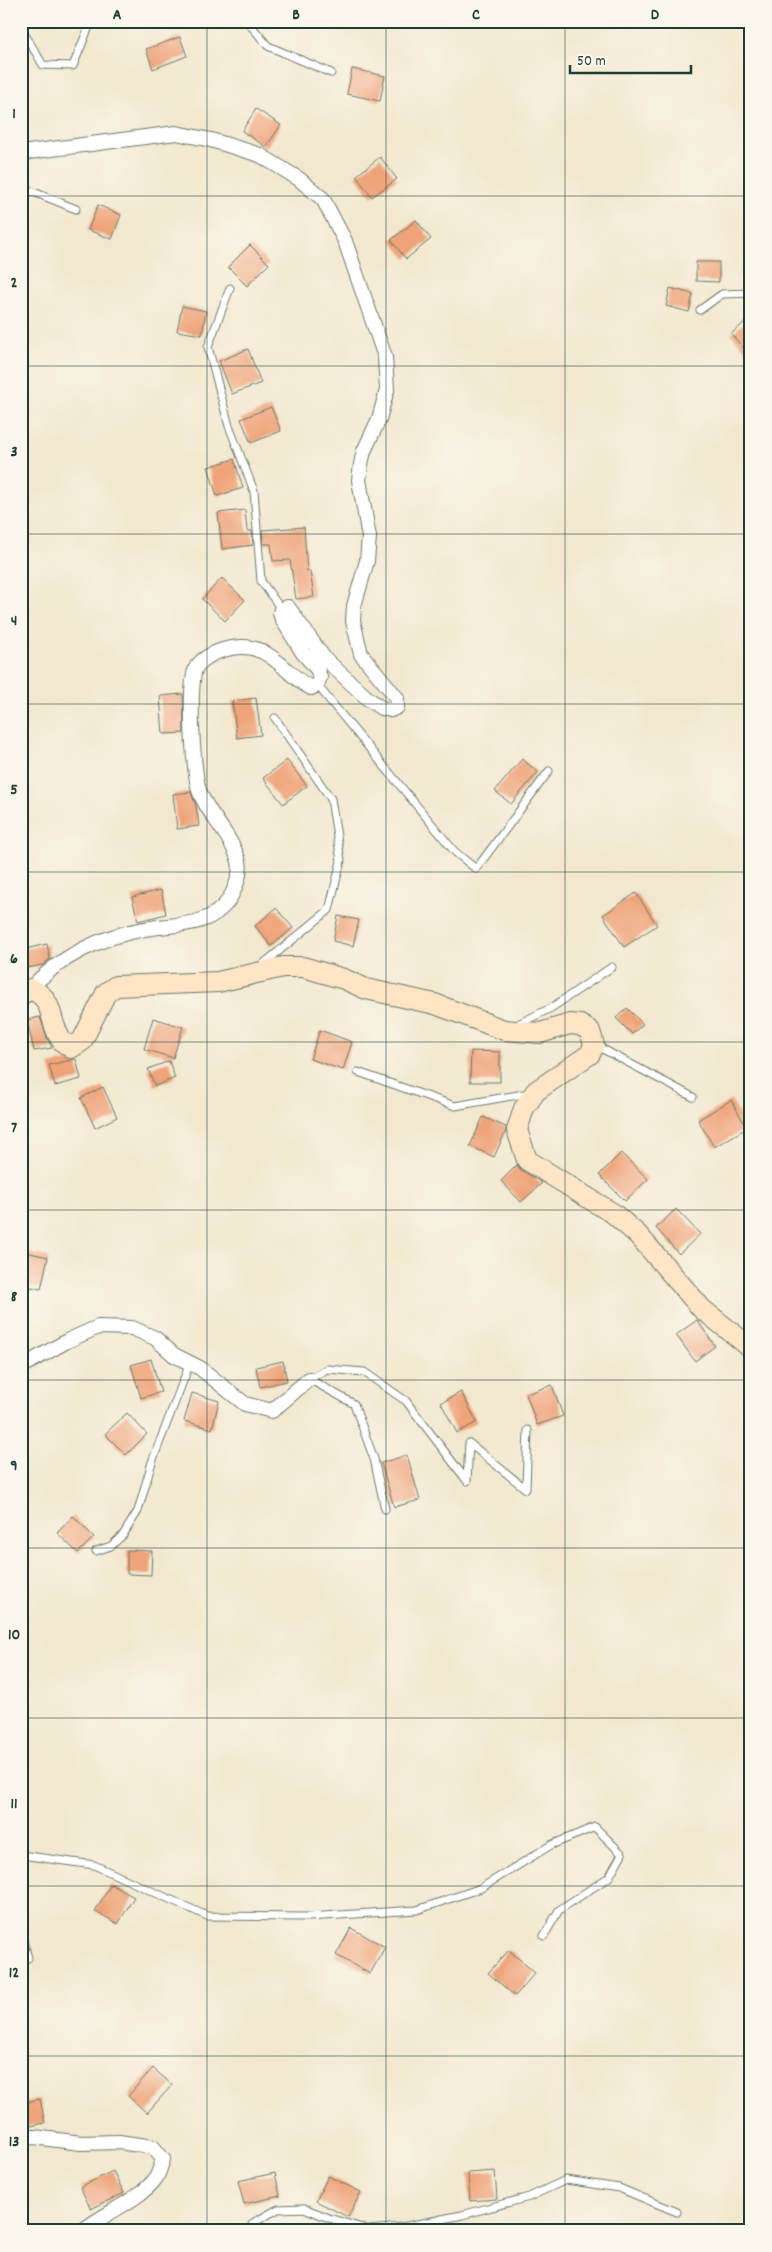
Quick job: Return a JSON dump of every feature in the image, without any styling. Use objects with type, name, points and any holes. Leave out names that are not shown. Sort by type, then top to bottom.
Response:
[{"type":"street","points":[[21,153],[176,133],[211,140],[260,156],[299,179],[323,199],[345,241],[385,357],[387,390],[379,419],[364,451],[359,480],[368,537],[367,561],[354,606],[353,621],[362,654],[397,698],[397,707],[391,710],[381,708],[367,698],[324,658],[288,607],[281,609],[282,619],[303,653],[317,669],[320,678],[317,685],[311,688],[300,682],[278,661],[251,647],[227,649],[210,656],[196,666],[192,679],[192,740],[199,792],[231,843],[240,863],[237,883],[228,901],[203,921],[186,925],[145,929],[99,941],[65,960],[24,989]]},
{"type":"street","points":[[24,989],[38,992],[46,1002],[61,1040],[71,1048],[82,1041],[106,993],[116,986],[218,982],[283,968],[303,967],[344,978],[366,989],[435,1004],[504,1030],[540,1033],[570,1024],[580,1025],[590,1032],[594,1045],[590,1054],[536,1091],[524,1108],[517,1130],[527,1160],[614,1214],[638,1235],[702,1309],[751,1348]]},
{"type":"street","points":[[21,1367],[67,1341],[98,1327],[132,1328],[155,1338],[174,1355],[200,1368],[245,1404],[272,1411],[309,1379]]},
{"type":"street","points":[[21,2138],[34,2137],[81,2143],[119,2142],[153,2147],[163,2159],[156,2177],[139,2194],[96,2220],[82,2231]]},
{"type":"lane","points":[[21,28],[43,65],[73,66],[88,28],[88,21]]},
{"type":"lane","points":[[247,21],[268,46],[331,72]]},
{"type":"lane","points":[[21,187],[76,209]]},
{"type":"lane","points":[[230,288],[208,347],[229,426],[254,491],[261,581],[281,609]]},
{"type":"lane","points":[[700,310],[722,294],[751,293]]},
{"type":"lane","points":[[317,685],[455,852],[476,869],[549,771]]},
{"type":"lane","points":[[250,975],[329,910],[340,861],[332,799],[275,718]]},
{"type":"lane","points":[[504,1030],[552,1008],[612,967]]},
{"type":"lane","points":[[594,1045],[693,1097]]},
{"type":"lane","points":[[358,1072],[455,1106],[536,1091]]},
{"type":"lane","points":[[96,1551],[111,1546],[123,1535],[138,1511],[152,1462],[190,1363]]},
{"type":"lane","points":[[309,1379],[327,1369],[364,1372],[406,1401],[467,1481],[469,1442],[526,1489],[528,1430]]},
{"type":"lane","points":[[309,1379],[354,1404],[374,1459],[385,1509]]},
{"type":"lane","points":[[21,1855],[94,1865],[207,1916],[308,1917],[417,1910],[481,1888],[550,1845],[595,1827],[622,1854],[609,1877],[559,1910],[544,1936]]},
{"type":"lane","points":[[21,1933],[28,1958],[21,1960]]},
{"type":"lane","points":[[249,2231],[253,2223],[278,2209],[304,2208],[368,2230],[402,2227],[462,2215],[529,2197],[566,2180],[619,2188],[677,2212]]},
{"type":"building","points":[[180,37],[187,56],[153,69],[146,49]]},
{"type":"building","points":[[352,69],[385,76],[380,101],[347,94]]},
{"type":"building","points":[[256,109],[281,125],[266,147],[242,131]]},
{"type":"building","points":[[380,157],[397,179],[372,197],[356,176]]},
{"type":"building","points":[[98,205],[121,215],[112,239],[88,230]]},
{"type":"building","points":[[416,220],[431,239],[406,259],[391,240]]},
{"type":"building","points":[[250,245],[269,264],[247,286],[228,267]]},
{"type":"building","points":[[696,262],[719,262],[719,282],[696,281]]},
{"type":"building","points":[[670,288],[693,294],[689,312],[666,306]]},
{"type":"building","points":[[182,306],[206,311],[202,335],[177,331]]},
{"type":"building","points":[[751,317],[751,356],[731,334]]},
{"type":"building","points":[[248,349],[261,383],[232,394],[219,361]]},
{"type":"building","points":[[271,407],[281,431],[251,443],[241,419]]},
{"type":"building","points":[[234,459],[243,488],[217,496],[208,467]]},
{"type":"building","points":[[245,510],[247,531],[252,531],[253,545],[222,549],[218,513]]},
{"type":"building","points":[[304,527],[307,571],[310,571],[314,597],[296,599],[290,560],[273,561],[271,544],[263,544],[262,530]]},
{"type":"building","points":[[222,578],[245,600],[225,621],[202,599]]},
{"type":"building","points":[[183,694],[184,733],[163,734],[160,696]]},
{"type":"building","points":[[256,698],[261,735],[237,738],[232,701]]},
{"type":"building","points":[[522,759],[538,772],[511,804],[495,791]]},
{"type":"building","points":[[287,760],[307,786],[283,804],[263,778]]},
{"type":"building","points":[[191,792],[196,806],[199,826],[177,829],[173,794]]},
{"type":"building","points":[[161,890],[166,914],[138,921],[132,897]]},
{"type":"building","points":[[636,893],[657,925],[624,947],[603,915]]},
{"type":"building","points":[[276,908],[293,928],[271,946],[255,926]]},
{"type":"building","points":[[338,916],[359,920],[353,946],[333,941]]},
{"type":"building","points":[[47,944],[50,959],[43,965],[21,969],[21,950]]},
{"type":"building","points":[[627,1008],[643,1024],[632,1034],[616,1018]]},
{"type":"building","points":[[40,1017],[52,1048],[34,1051],[27,1020]]},
{"type":"building","points":[[153,1018],[183,1027],[173,1058],[144,1049]]},
{"type":"building","points":[[320,1030],[352,1042],[343,1070],[310,1059]]},
{"type":"building","points":[[471,1051],[500,1052],[500,1082],[470,1082]]},
{"type":"building","points":[[76,1059],[81,1079],[55,1086],[49,1065]]},
{"type":"building","points":[[169,1061],[175,1078],[155,1086],[148,1069]]},
{"type":"building","points":[[103,1087],[117,1117],[95,1128],[81,1098]]},
{"type":"building","points":[[731,1100],[747,1128],[714,1147],[698,1120]]},
{"type":"building","points":[[483,1117],[506,1127],[494,1157],[470,1146]]},
{"type":"building","points":[[621,1153],[648,1179],[625,1201],[599,1175]]},
{"type":"building","points":[[517,1165],[521,1170],[542,1183],[521,1202],[501,1181]]},
{"type":"building","points":[[676,1209],[700,1234],[679,1254],[656,1228]]},
{"type":"building","points":[[21,1251],[48,1257],[41,1289],[21,1285]]},
{"type":"building","points":[[697,1320],[715,1346],[695,1361],[676,1335]]},
{"type":"building","points":[[151,1359],[161,1392],[141,1398],[131,1365]]},
{"type":"building","points":[[283,1361],[287,1381],[260,1387],[256,1367]]},
{"type":"building","points":[[552,1385],[563,1416],[537,1425],[526,1394]]},
{"type":"building","points":[[461,1392],[477,1422],[457,1433],[441,1403]]},
{"type":"building","points":[[192,1393],[219,1401],[212,1429],[184,1421]]},
{"type":"building","points":[[127,1413],[147,1434],[126,1455],[105,1434]]},
{"type":"building","points":[[407,1455],[420,1500],[394,1507],[381,1463]]},
{"type":"building","points":[[73,1516],[94,1537],[78,1553],[57,1533]]},
{"type":"building","points":[[127,1550],[152,1551],[151,1575],[127,1574]]},
{"type":"building","points":[[111,1884],[134,1897],[118,1924],[95,1911]]},
{"type":"building","points":[[351,1928],[385,1947],[370,1974],[336,1955]]},
{"type":"building","points":[[509,1950],[535,1973],[515,1996],[488,1973]]},
{"type":"building","points":[[153,2068],[172,2085],[147,2113],[128,2096]]},
{"type":"building","points":[[40,2099],[45,2123],[21,2128],[21,2103]]},
{"type":"building","points":[[113,2171],[124,2193],[91,2209],[80,2187]]},
{"type":"building","points":[[495,2171],[497,2199],[470,2201],[468,2173]]},
{"type":"building","points":[[275,2173],[280,2196],[244,2204],[238,2181]]},
{"type":"building","points":[[328,2176],[361,2192],[348,2217],[316,2201]]}]
